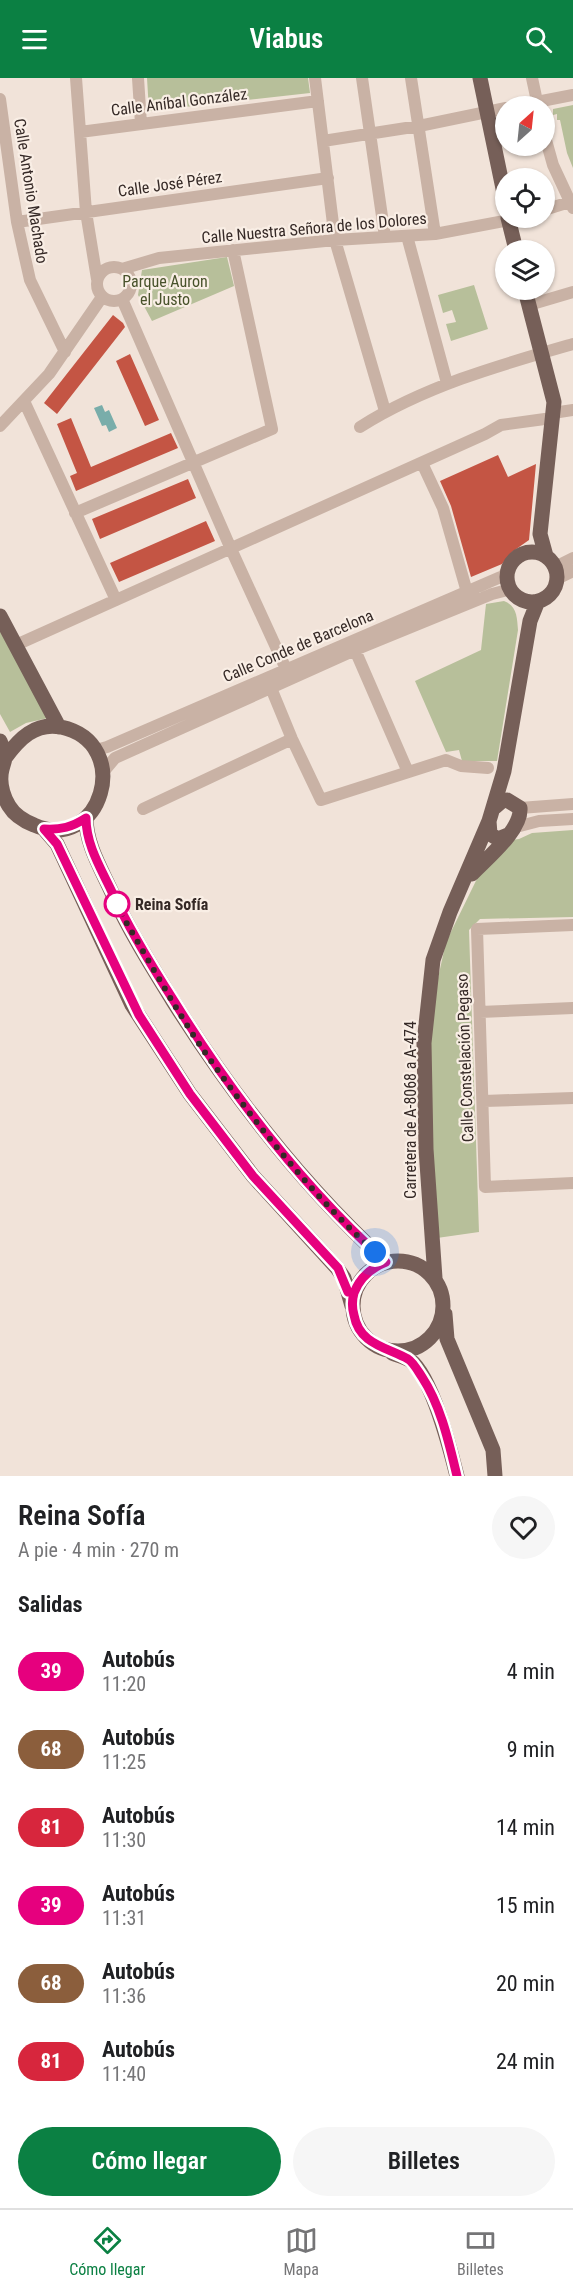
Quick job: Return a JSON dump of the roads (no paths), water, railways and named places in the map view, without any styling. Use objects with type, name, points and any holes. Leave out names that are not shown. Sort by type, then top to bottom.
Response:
[{"type":"main road","points":[[480,78],[499,168]]},
{"type":"main road","points":[[528,300],[554,402],[540,534],[529,552],[517,557],[509,568],[508,579],[511,589],[530,600],[546,597],[553,591],[553,567],[540,534]]},
{"type":"main road","points":[[529,552],[553,567]]},
{"type":"main road","name":"Carretera de A-8068 a A-474","points":[[435,1278],[426,1149],[424,1043],[433,960],[450,912],[492,814],[504,771],[530,621],[530,600]]},
{"type":"main road","points":[[0,616],[59,727]]},
{"type":"main road","points":[[59,727],[77,732],[96,750],[104,771],[104,784],[99,802],[86,818],[72,827],[57,830],[44,829],[5,810],[0,775],[5,758],[20,738],[39,728],[59,727]]},
{"type":"main road","points":[[0,741],[5,758]]},
{"type":"main road","name":"Carretera de A-8068 a A-474","points":[[504,771],[518,806]]},
{"type":"main road","points":[[507,800],[518,806],[520,814],[512,831],[498,839],[490,834],[492,814],[507,800]]},
{"type":"main road","points":[[86,818],[86,828],[92,849],[126,922],[205,1053],[274,1143],[318,1194],[386,1262]]},
{"type":"main road","points":[[44,829],[57,844],[139,1015],[190,1094],[253,1176],[338,1268],[344,1278],[355,1322],[365,1338],[384,1350],[410,1360],[423,1378],[444,1426],[457,1476]]},
{"type":"main road","name":"Carretera de A-8068 a A-474","points":[[465,881],[512,831]]},
{"type":"main road","points":[[417,1264],[432,1236]]},
{"type":"main road","points":[[352,1306],[360,1280],[375,1266],[386,1262],[402,1260],[417,1264],[435,1278],[441,1288],[444,1303],[447,1340],[493,1450],[495,1476]]},
{"type":"main road","points":[[384,1350],[400,1352],[424,1344],[440,1325],[444,1303]]},
{"type":"street","points":[[76,78],[86,212],[97,287],[102,297],[112,301],[128,295],[131,284],[127,273],[122,268],[107,268],[97,279]]},
{"type":"street","points":[[138,78],[141,124]]},
{"type":"street","points":[[315,78],[335,240],[385,411]]},
{"type":"street","points":[[362,78],[385,237]]},
{"type":"street","points":[[411,78],[435,234]]},
{"type":"street","points":[[532,78],[536,96]]},
{"type":"street","points":[[555,100],[573,95]]},
{"type":"street","name":"Calle Antonio Machado","points":[[0,99],[17,222],[30,280],[64,352]]},
{"type":"street","name":"Calle Aníbal González","points":[[80,132],[318,101]]},
{"type":"street","points":[[323,141],[419,126],[495,110]]},
{"type":"street","points":[[551,156],[572,204],[555,208]]},
{"type":"street","name":"Calle José Pérez","points":[[17,222],[328,178]]},
{"type":"street","name":"Calle Nuestra Señora de los Dolores","points":[[122,268],[159,258],[335,240],[435,234],[495,222]]},
{"type":"street","points":[[407,236],[447,383]]},
{"type":"street","points":[[75,513],[272,429],[233,250]]},
{"type":"street","points":[[529,305],[573,292]]},
{"type":"street","points":[[1,423],[24,401],[64,352],[102,297]]},
{"type":"street","points":[[122,299],[286,669]]},
{"type":"street","points":[[360,427],[385,411],[447,383],[573,344]]},
{"type":"street","points":[[24,401],[116,600]]},
{"type":"street","points":[[16,645],[422,463],[501,425],[573,410]]},
{"type":"street","points":[[422,463],[443,508],[467,592]]},
{"type":"street","points":[[553,567],[573,558]]},
{"type":"street","points":[[553,567],[573,571]]},
{"type":"street","name":"Calle Conde de Barcelona","points":[[96,750],[467,592],[503,576],[509,568]]},
{"type":"street","name":"Calle Conde de Barcelona","points":[[104,771],[115,758],[271,688],[492,594],[511,589]]},
{"type":"street","points":[[355,651],[408,772]]},
{"type":"street","points":[[271,688],[321,800],[446,760],[461,766],[488,768]]},
{"type":"street","points":[[143,810],[292,739]]},
{"type":"street","points":[[518,806],[573,804]]},
{"type":"street","points":[[512,831],[539,821],[573,819]]},
{"type":"street","name":"Calle Constelación Pegaso","points":[[573,925],[477,929],[485,1187],[573,1183]]},
{"type":"street","points":[[480,1012],[573,1008]]},
{"type":"street","points":[[484,1101],[573,1098]]},
{"type":"water","points":[[102,405],[105,412],[109,410],[117,428],[109,432],[106,425],[102,426],[94,408]]},
{"type":"place","name":"Reina Sofía","points":[[117,904]]},
{"type":"park label","name":"Parque Auron el Justo","points":[[165,290]]}]
